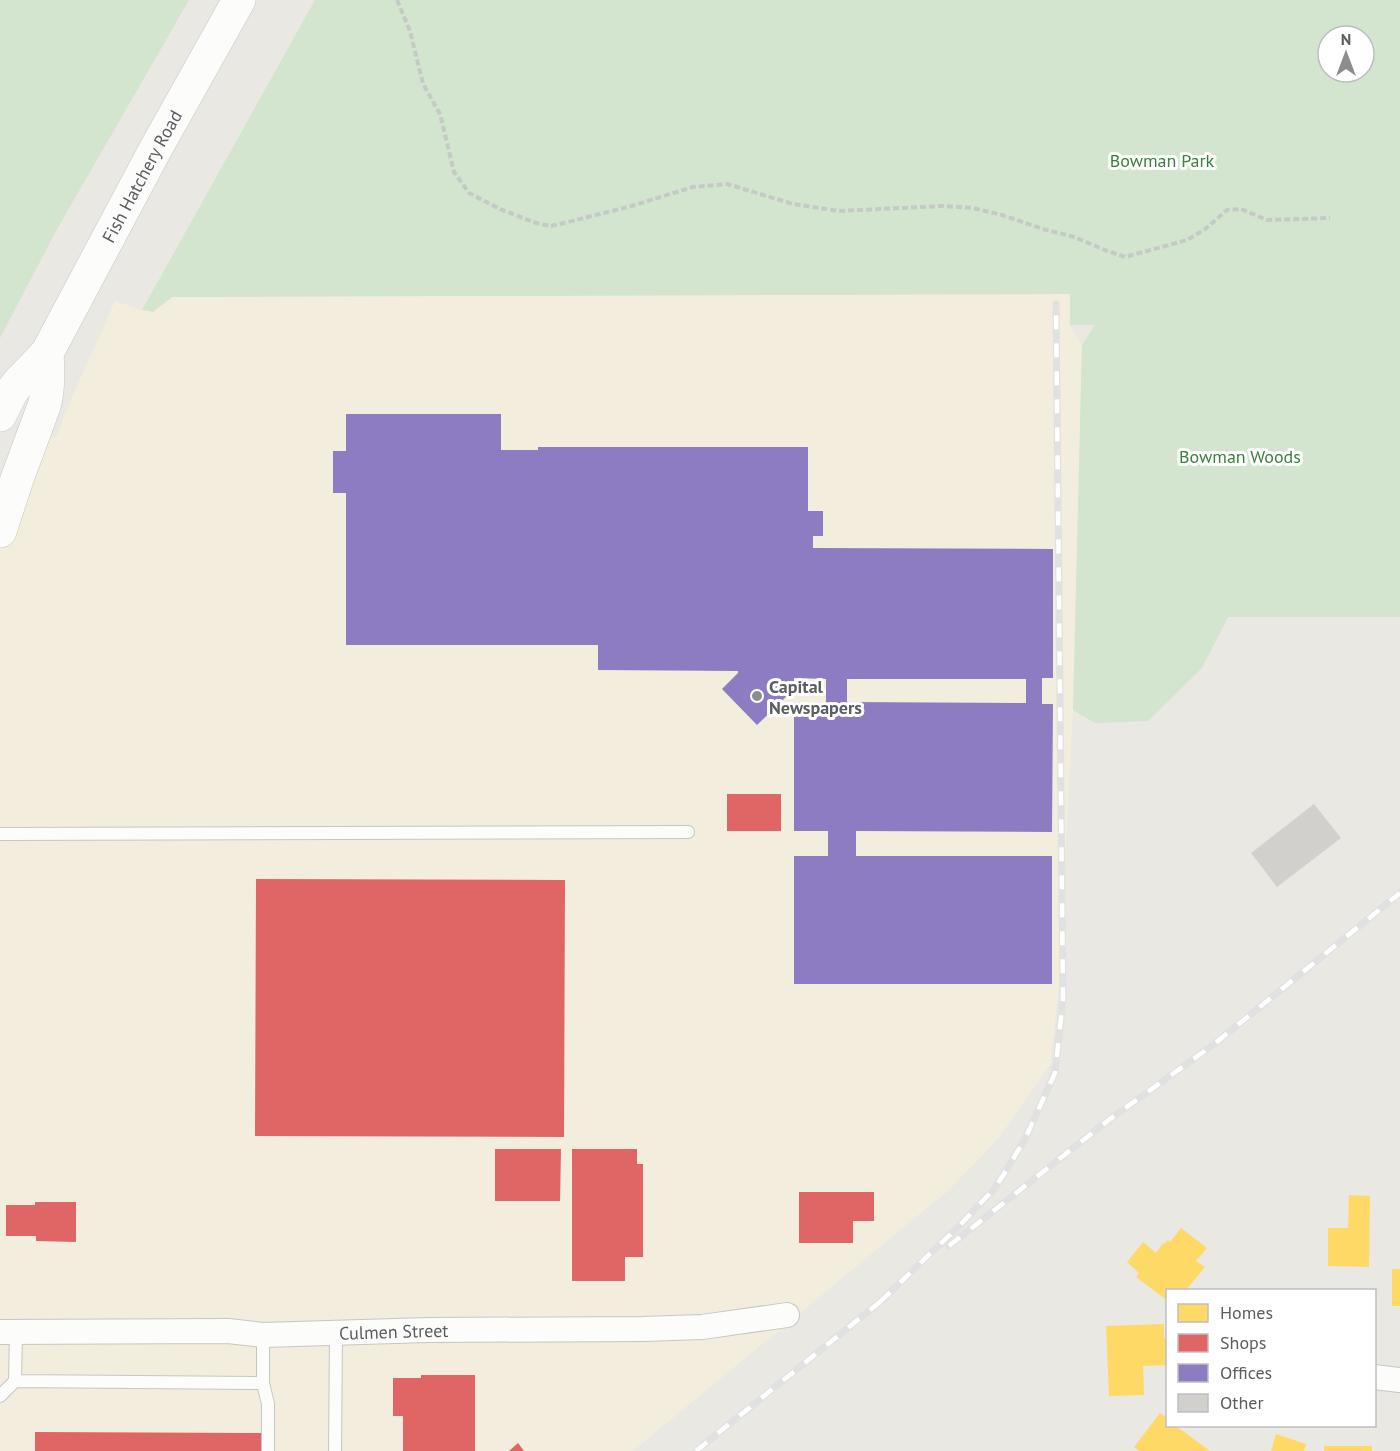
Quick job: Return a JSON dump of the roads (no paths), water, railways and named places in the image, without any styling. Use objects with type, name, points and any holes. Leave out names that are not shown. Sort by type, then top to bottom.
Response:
[{"type":"main road","name":"Fish Hatchery Road","points":[[0,415],[12,391],[47,353],[239,0]]},
{"type":"main road","name":"Fish Hatchery Road","points":[[0,531],[16,479],[47,396],[47,353]]},
{"type":"street","name":"Culmen Street","points":[[8,1332],[228,1331],[263,1335],[428,1330],[643,1329],[702,1326],[787,1315]]},
{"type":"street","points":[[1376,1377],[1400,1380]]},
{"type":"lane","points":[[0,834],[688,832]]},
{"type":"lane","points":[[8,1332],[15,1381]]},
{"type":"lane","points":[[335,1451],[336,1333]]},
{"type":"lane","points":[[263,1335],[263,1383],[268,1404],[268,1451]]},
{"type":"lane","points":[[0,1395],[15,1381],[263,1383]]},
{"type":"railway","points":[[880,1302],[994,1189],[1025,1139],[1055,1073],[1063,1000],[1056,304]]},
{"type":"railway","points":[[949,1246],[1110,1119],[1213,1045],[1400,893]]},
{"type":"railway","points":[[696,1451],[886,1297]]},
{"type":"place","name":"Capital Newspapers","points":[[757,696]]},
{"type":"park label","name":"Bowman Park","points":[[1162,160]]},
{"type":"park label","name":"Bowman Woods","points":[[1240,456]]}]
